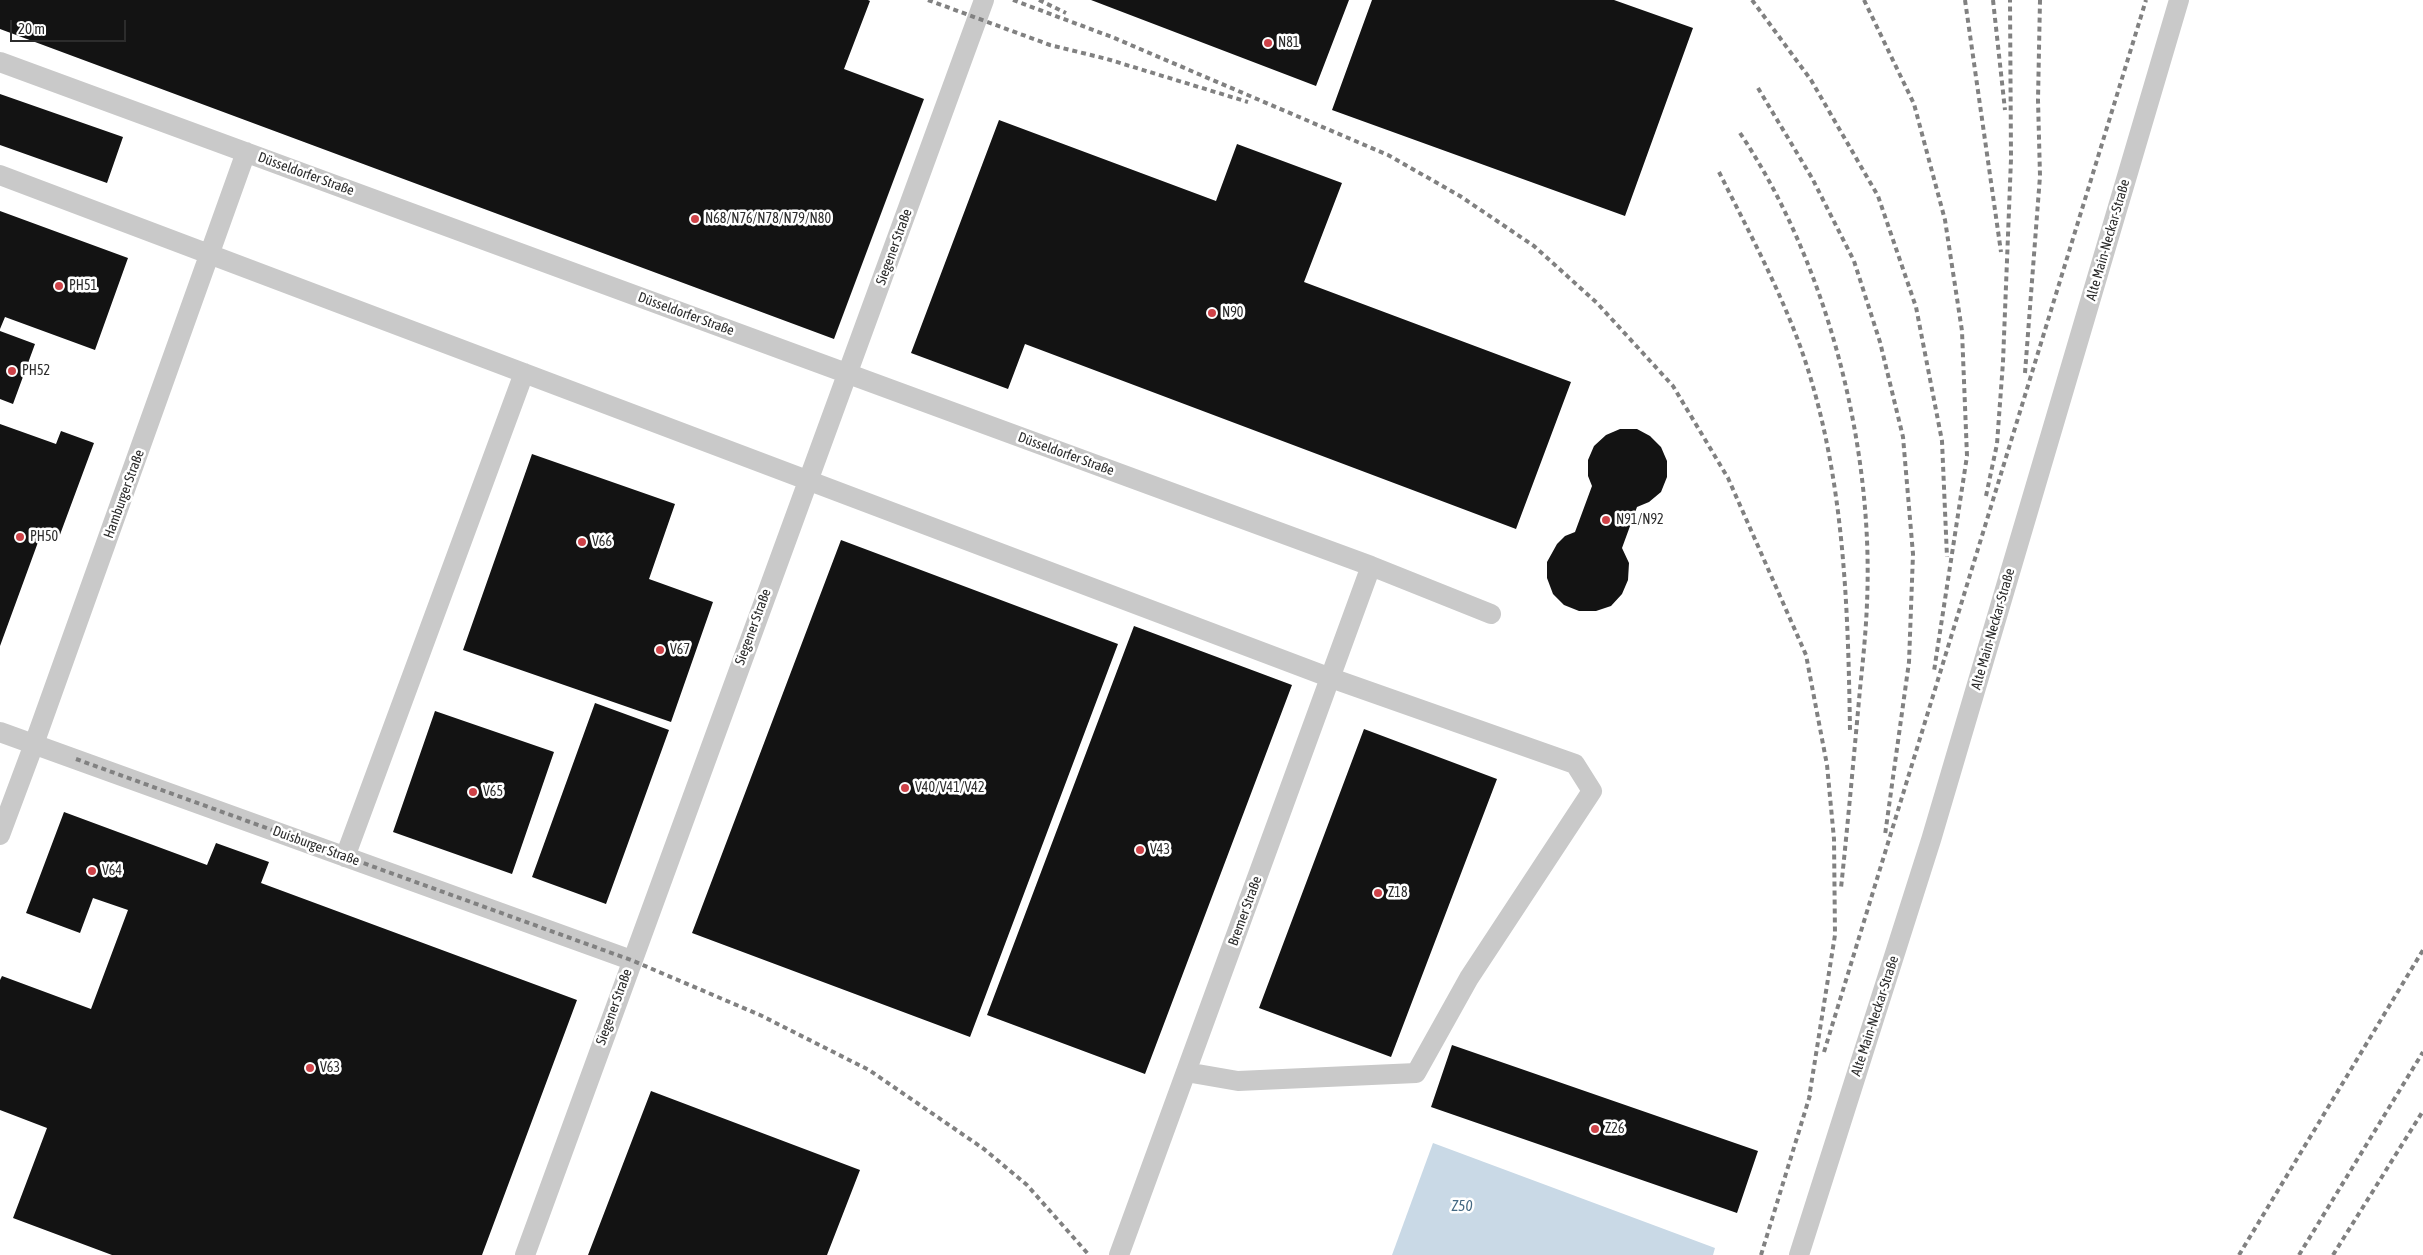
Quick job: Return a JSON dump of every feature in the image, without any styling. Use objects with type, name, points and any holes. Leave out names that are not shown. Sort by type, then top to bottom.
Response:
[{"type":"lane","name":"Siegener Straße","points":[[525,1255],[631,960],[984,0]]},
{"type":"lane","name":"Alte Main-Neckar-Straße","points":[[1799,1255],[1931,840],[2179,0]]},
{"type":"lane","name":"Düsseldorfer Straße","points":[[0,62],[1371,566],[1491,614]]},
{"type":"lane","name":"Hamburger Straße","points":[[0,835],[246,152]]},
{"type":"lane","points":[[0,175],[1331,678],[1575,764],[1592,790],[1469,978],[1416,1073],[1238,1081],[1186,1072]]},
{"type":"lane","points":[[345,857],[524,373]]},
{"type":"lane","name":"Bremer Straße","points":[[1119,1255],[1371,566]]},
{"type":"lane","name":"Duisburger Straße","points":[[0,732],[631,960]]},
{"type":"water","name":"Z50","points":[[1433,1143],[1715,1248],[1713,1255],[1392,1255]]},
{"type":"building","name":"N68/N76/N78/N79/N80","points":[[0,0],[868,0],[870,1],[844,69],[924,99],[834,339],[0,29]]},
{"type":"building","name":"N81","points":[[1091,0],[1349,0],[1316,86]]},
{"type":"building","points":[[1372,0],[1614,0],[1693,28],[1625,216],[1332,110]]},
{"type":"building","points":[[0,94],[123,137],[107,183],[0,145]]},
{"type":"building","name":"N90","points":[[999,120],[1216,201],[1237,144],[1342,183],[1304,282],[1571,382],[1516,529],[1025,344],[1008,389],[911,353]]},
{"type":"building","name":"PH51","points":[[0,211],[128,258],[95,350],[5,317],[0,329]]},
{"type":"building","name":"PH52","points":[[0,331],[35,344],[13,404],[0,399]]},
{"type":"building","name":"PH50","points":[[0,424],[56,444],[61,431],[94,443],[58,540],[41,534],[0,646]]},
{"type":"building","name":"N91/N92","points":[[1620,429],[1637,429],[1650,436],[1661,447],[1667,461],[1667,477],[1661,492],[1649,502],[1637,507],[1622,548],[1629,563],[1628,580],[1622,594],[1611,606],[1596,611],[1579,611],[1564,605],[1553,594],[1547,578],[1547,562],[1557,544],[1565,536],[1575,532],[1592,486],[1588,476],[1588,460],[1594,446],[1606,435]]},
{"type":"building","name":"V66","points":[[532,454],[675,504],[649,579],[713,602],[671,722],[463,650]]},
{"type":"building","name":"V40/V41/V42","points":[[841,540],[1118,644],[970,1037],[692,933]]},
{"type":"building","name":"V43","points":[[1134,626],[1292,685],[1145,1074],[987,1015]]},
{"type":"building","points":[[595,703],[669,730],[606,904],[532,877]]},
{"type":"building","name":"V65","points":[[435,711],[554,752],[512,874],[393,832]]},
{"type":"building","name":"Z18","points":[[1364,729],[1497,779],[1391,1057],[1259,1008]]},
{"type":"building","name":"V63","points":[[64,812],[207,865],[216,843],[269,862],[261,883],[577,1000],[482,1255],[112,1255],[13,1218],[47,1128],[0,1110],[0,980],[2,976],[91,1009],[128,910],[93,898],[80,933],[26,913]]},
{"type":"building","name":"Z26","points":[[1452,1045],[1758,1151],[1737,1213],[1431,1107]]},
{"type":"building","points":[[651,1091],[860,1170],[827,1255],[588,1255]]},
{"type":"railway","points":[[928,0],[1050,45],[1107,59],[1248,102]]},
{"type":"railway","points":[[1013,0],[1112,37],[1388,155],[1460,196],[1534,246],[1597,303],[1673,386],[1728,478],[1806,655],[1827,765],[1834,839],[1835,935],[1809,1098]]},
{"type":"railway","points":[[1039,0],[1066,13]]},
{"type":"railway","points":[[1752,0],[1811,80],[1878,196],[1916,307],[1942,441],[1947,557]]},
{"type":"railway","points":[[1864,0],[1914,104],[1945,220],[1962,331],[1967,456],[1934,671]]},
{"type":"railway","points":[[1965,0],[2001,252]]},
{"type":"railway","points":[[1993,0],[2005,110]]},
{"type":"railway","points":[[1986,496],[1997,444],[2003,362],[2011,159],[2010,0]]},
{"type":"railway","points":[[2025,373],[2040,176],[2038,100],[2040,0]]},
{"type":"railway","points":[[1824,1052],[2146,0]]},
{"type":"railway","points":[[1758,88],[1812,178],[1854,261],[1880,342],[1903,437],[1913,554],[1909,662],[1885,835]]},
{"type":"railway","points":[[1740,133],[1771,184],[1798,239],[1820,297],[1839,358],[1853,420],[1862,482],[1867,543],[1867,614],[1841,888]]},
{"type":"railway","points":[[1719,172],[1761,256],[1799,343],[1814,390],[1826,438],[1841,535],[1848,633],[1850,731]]},
{"type":"railway","points":[[76,759],[631,960],[760,1015],[869,1070],[984,1149],[1027,1185],[1089,1255]]},
{"type":"railway","points":[[2239,1255],[2423,950]]},
{"type":"railway","points":[[2299,1255],[2423,1052]]},
{"type":"railway","points":[[1761,1255],[1811,1092]]},
{"type":"railway","points":[[2333,1255],[2423,1111]]},
{"type":"place","name":"N81","points":[[1268,43]]},
{"type":"place","name":"N68/N76/N78/N79/N80","points":[[695,219]]},
{"type":"place","name":"PH51","points":[[59,286]]},
{"type":"place","name":"N90","points":[[1212,313]]},
{"type":"place","name":"PH52","points":[[12,371]]},
{"type":"place","name":"N91/N92","points":[[1606,520]]},
{"type":"place","name":"PH50","points":[[20,537]]},
{"type":"place","name":"V66","points":[[582,542]]},
{"type":"place","name":"V67","points":[[660,650]]},
{"type":"place","name":"V40/V41/V42","points":[[905,788]]},
{"type":"place","name":"V65","points":[[473,792]]},
{"type":"place","name":"V43","points":[[1140,850]]},
{"type":"place","name":"V64","points":[[92,871]]},
{"type":"place","name":"Z18","points":[[1378,893]]},
{"type":"place","name":"V63","points":[[310,1068]]},
{"type":"place","name":"Z26","points":[[1595,1129]]}]
